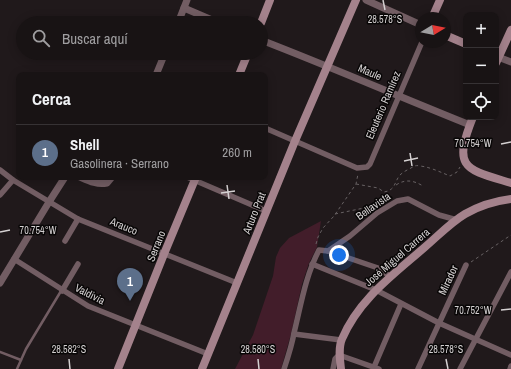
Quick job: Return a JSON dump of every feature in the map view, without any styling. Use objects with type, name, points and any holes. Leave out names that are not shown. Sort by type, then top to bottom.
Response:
[{"type":"main road","points":[[264,16],[270,0]]},
{"type":"main road","name":"Arturo Prat","points":[[202,369],[266,211],[356,0]]},
{"type":"main road","points":[[435,12],[440,0]]},
{"type":"main road","points":[[499,54],[511,30]]},
{"type":"main road","points":[[451,38],[463,43]]},
{"type":"main road","points":[[240,72],[245,60]]},
{"type":"main road","points":[[472,120],[465,137],[463,152],[464,162],[469,168],[476,172],[511,183]]},
{"type":"main road","name":"Serrano","points":[[118,369],[192,180]]},
{"type":"main road","name":"José Miguel Carrera","points":[[340,369],[339,355],[341,340],[352,319],[366,300],[376,290],[456,220],[480,207],[500,200],[511,199]]},
{"type":"street","points":[[181,16],[187,0]]},
{"type":"street","points":[[366,0],[415,22]]},
{"type":"street","points":[[184,8],[203,16]]},
{"type":"street","name":"Maule","points":[[268,43],[328,66],[398,97],[470,126]]},
{"type":"street","name":"Eleuterio Ramírez","points":[[357,168],[368,167],[370,164],[419,48]]},
{"type":"street","points":[[499,59],[511,62]]},
{"type":"street","points":[[157,72],[162,60]]},
{"type":"street","points":[[268,129],[357,168]]},
{"type":"street","name":"Arauco","points":[[0,170],[13,180],[78,219],[238,283]]},
{"type":"street","points":[[0,196],[13,180]]},
{"type":"street","points":[[0,283],[63,180]]},
{"type":"street","points":[[88,180],[102,184],[107,183],[110,180]]},
{"type":"street","points":[[197,180],[266,211]]},
{"type":"street","name":"Bellavista","points":[[328,251],[397,200],[408,199],[439,215],[456,220]]},
{"type":"street","points":[[65,241],[78,219]]},
{"type":"street","points":[[284,369],[294,334],[305,285],[312,264],[319,250],[328,251],[378,268],[391,277]]},
{"type":"street","name":"Valdivia","points":[[14,259],[62,291],[88,306],[208,354]]},
{"type":"street","points":[[62,291],[78,264]]},
{"type":"street","points":[[312,264],[376,290],[439,323],[511,355]]},
{"type":"street","name":"Mirador","points":[[418,369],[466,265]]},
{"type":"street","points":[[460,369],[511,272]]},
{"type":"street","points":[[332,369],[335,359],[339,355],[377,368],[401,304]]},
{"type":"street","points":[[294,334],[341,340]]},
{"type":"lane","points":[[17,369],[26,349],[62,291]]},
{"type":"lane","points":[[0,352],[21,360]]},
{"type":"path","points":[[395,186],[401,174],[414,166],[418,165],[428,167],[450,176],[457,172],[461,164],[464,162]]},
{"type":"path","points":[[317,244],[318,236],[323,228],[335,214],[356,184],[358,177],[357,168]]},
{"type":"path","points":[[356,184],[378,188],[384,192],[402,181],[414,181],[423,186]]},
{"type":"path","points":[[335,214],[364,208],[368,209],[372,214]]},
{"type":"path","points":[[466,265],[511,235]]},
{"type":"shaded area","points":[[321,221],[317,247],[309,263],[302,284],[291,334],[281,369],[235,369],[253,335],[273,276],[276,257],[280,248],[289,238]]},
{"type":"place","name":"Shell","points":[[130,301]]}]
